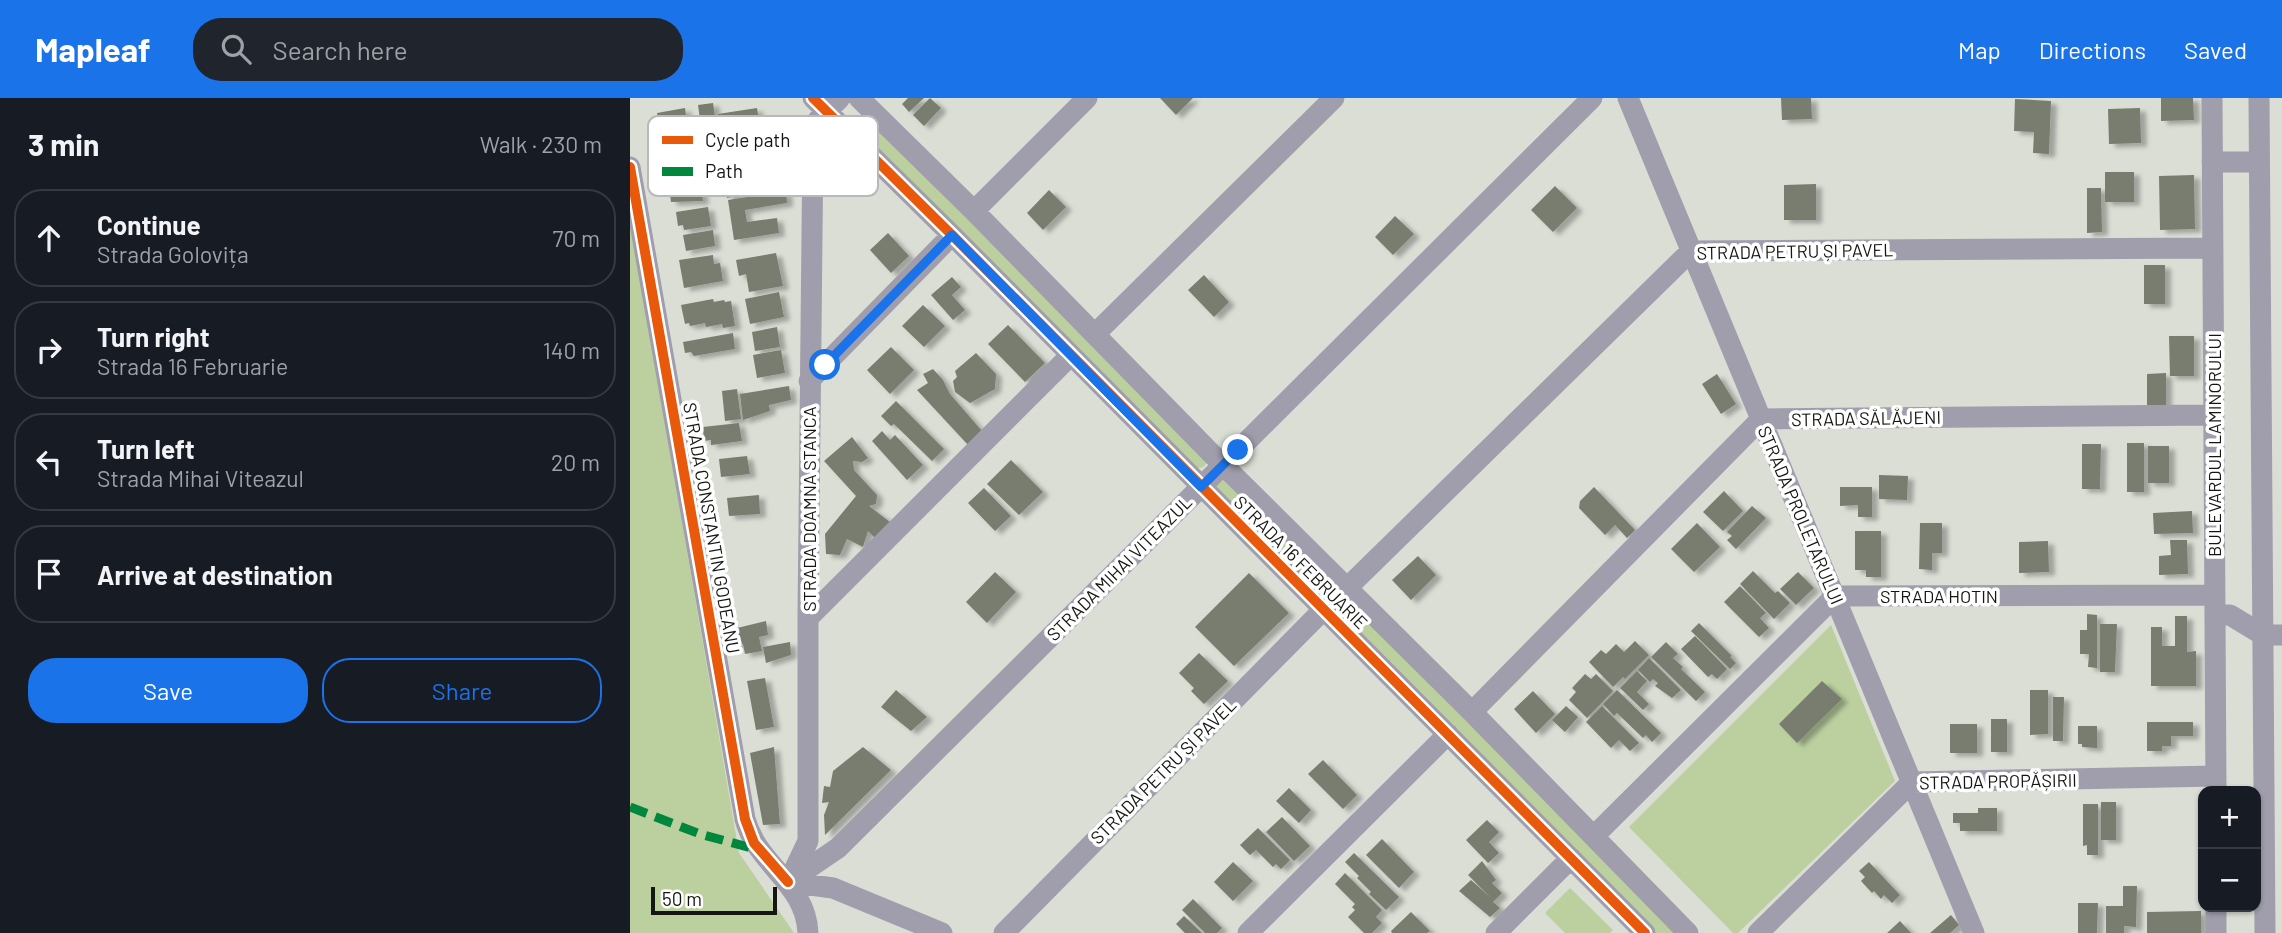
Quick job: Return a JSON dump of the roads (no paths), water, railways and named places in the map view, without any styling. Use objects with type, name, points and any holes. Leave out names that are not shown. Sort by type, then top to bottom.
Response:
[{"type":"street","name":"STRADA 16 FEBRUARIE","points":[[859,98],[877,116]]},
{"type":"street","points":[[974,211],[1087,98]]},
{"type":"street","points":[[1095,334],[1334,98]]},
{"type":"street","name":"STRADA MIHAI VITEAZUL","points":[[788,883],[838,848],[1592,98]]},
{"type":"street","name":"STRADA PROLETARULUI","points":[[1628,98],[1974,933]]},
{"type":"street","name":"BULEVARDUL LAMINORULUI","points":[[2212,98],[2216,784]]},
{"type":"street","points":[[2259,98],[2272,635],[2265,933]]},
{"type":"street","name":"STRADA 16 FEBRUARIE","points":[[826,102],[839,116]]},
{"type":"street","name":"STRADA 16 FEBRUARIE","points":[[878,117],[1223,466],[1472,712],[1688,933]]},
{"type":"street","name":"STRADA 16 FEBRUARIE","points":[[878,157],[1201,487],[1645,933]]},
{"type":"street","points":[[2212,162],[2259,162]]},
{"type":"street","name":"STRADA CONSTANTIN GODEANU","points":[[630,167],[745,819],[754,843],[788,883],[804,909],[808,933]]},
{"type":"street","name":"STRADA DOAMNA STANCA","points":[[788,883],[808,841],[812,196]]},
{"type":"street","points":[[809,381],[952,235]]},
{"type":"street","name":"STRADA PETRU ȘI PAVEL","points":[[1347,588],[1691,251],[2213,248]]},
{"type":"street","points":[[808,618],[1071,355]]},
{"type":"street","name":"STRADA SĂLĂJENI","points":[[1761,419],[2214,415]]},
{"type":"street","points":[[1472,712],[1761,419]]},
{"type":"street","points":[[1594,836],[1835,596]]},
{"type":"street","name":"STRADA HOTIN","points":[[1835,596],[2215,605],[2272,635]]},
{"type":"street","name":"STRADA PETRU ȘI PAVEL","points":[[1004,933],[1323,610]]},
{"type":"street","points":[[1248,933],[1448,734]]},
{"type":"street","name":"STRADA PROPĂȘIRII","points":[[1758,933],[1912,782],[2216,784]]},
{"type":"street","points":[[1496,933],[1571,858]]},
{"type":"street","points":[[788,883],[833,888],[942,933]]},
{"type":"street","points":[[2216,912],[2216,933]]}]
